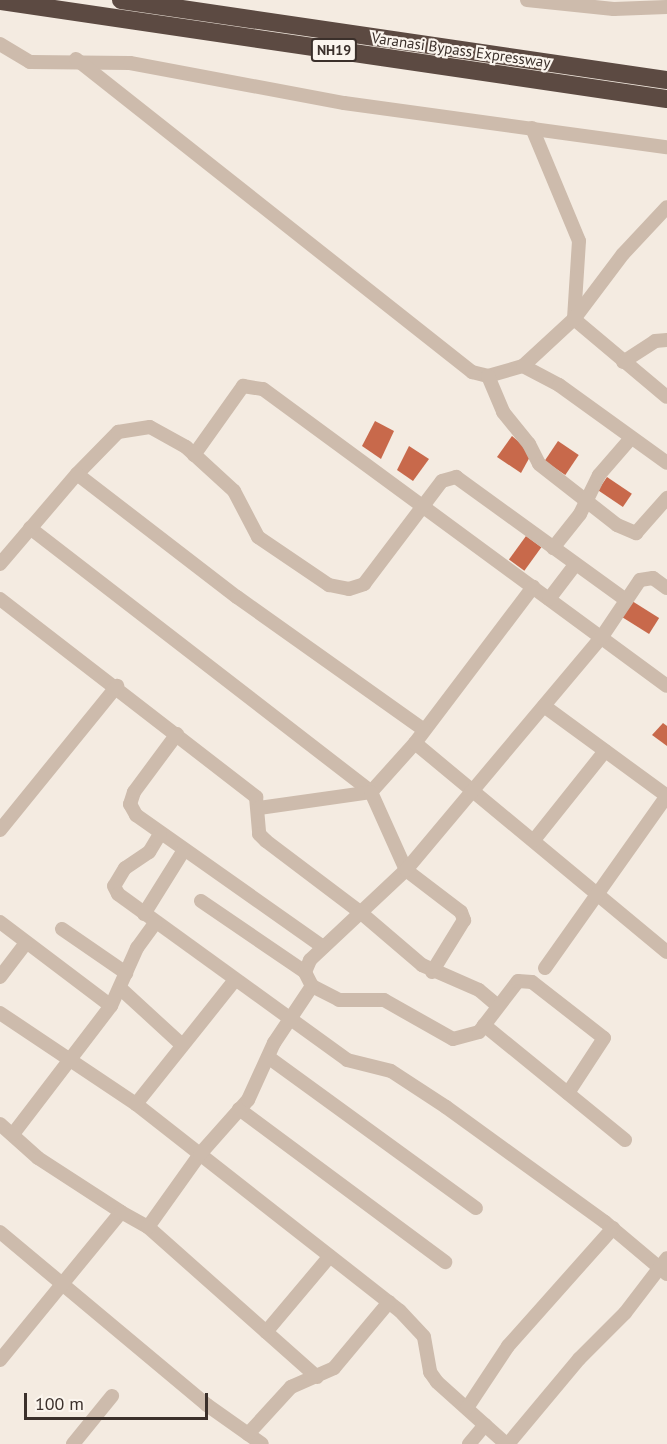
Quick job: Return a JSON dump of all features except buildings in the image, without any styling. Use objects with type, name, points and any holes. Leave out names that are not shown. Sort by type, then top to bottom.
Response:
[{"type":"highway","name":"Varanasi Bypass Expressway","points":[[0,2],[117,6],[667,80]]},
{"type":"highway","name":"Varanasi Bypass Expressway","points":[[117,6],[667,99]]},
{"type":"street","points":[[527,0],[614,9],[667,6]]},
{"type":"street","points":[[657,0],[667,6]]},
{"type":"street","points":[[0,44],[30,62],[76,59],[130,63],[344,103],[667,147]]},
{"type":"street","points":[[76,59],[343,274],[472,372],[488,376],[523,366],[574,319],[623,254],[667,207]]},
{"type":"street","points":[[532,128],[579,241],[574,319]]},
{"type":"street","points":[[574,319],[667,398]]},
{"type":"street","points":[[623,362],[655,341],[667,340]]},
{"type":"street","points":[[523,366],[559,385],[667,463]]},
{"type":"street","points":[[488,376],[503,412],[529,444],[539,464],[586,502],[630,533],[643,529],[667,498]]},
{"type":"street","points":[[194,455],[231,399],[243,386],[252,385],[549,598],[667,686]]},
{"type":"street","points":[[0,564],[102,445],[132,426],[167,434],[194,455],[234,490],[258,537],[328,585],[349,589],[364,584],[442,481],[456,477],[626,600]]},
{"type":"street","points":[[553,548],[586,502],[599,475],[632,438]]},
{"type":"street","points":[[77,474],[237,597],[424,730]]},
{"type":"street","points":[[30,528],[371,792],[406,870],[461,912],[464,920],[432,972]]},
{"type":"street","points":[[549,598],[575,565]]},
{"type":"street","points":[[305,972],[323,947],[406,870],[601,638],[626,600],[646,576],[667,588]]},
{"type":"street","points":[[259,808],[371,792],[415,743],[533,587]]},
{"type":"street","points":[[0,599],[117,686],[256,797],[259,808],[259,834],[266,841],[360,912],[432,972],[478,990],[497,1005]]},
{"type":"street","points":[[0,830],[117,686]]},
{"type":"street","points":[[544,706],[667,796],[544,968]]},
{"type":"street","points":[[177,734],[134,792],[130,804],[136,815],[323,947]]},
{"type":"street","points":[[415,743],[666,948]]},
{"type":"street","points":[[534,840],[605,751]]},
{"type":"street","points":[[0,1013],[136,1104],[389,1302],[424,1337],[430,1372],[437,1382],[507,1444],[665,1267],[404,1078],[347,1060],[118,894],[114,886],[160,834]]},
{"type":"street","points":[[144,914],[184,850]]},
{"type":"street","points":[[201,901],[266,950],[305,972],[312,986],[339,1000],[384,1000],[445,1038],[470,1036],[484,1025],[497,1005],[524,980],[604,1038],[568,1094]]},
{"type":"street","points":[[0,922],[111,1006]]},
{"type":"street","points":[[13,1134],[111,1006],[121,989],[126,973],[156,922]]},
{"type":"street","points":[[62,929],[126,973]]},
{"type":"street","points":[[0,977],[26,943]]},
{"type":"street","points":[[136,1104],[181,1044],[235,980]]},
{"type":"street","points":[[148,1227],[200,1154],[239,1109],[290,1017],[312,986]]},
{"type":"street","points":[[121,989],[181,1044]]},
{"type":"street","points":[[484,1025],[624,1140]]},
{"type":"street","points":[[268,1057],[476,1208]]},
{"type":"street","points":[[239,1109],[445,1262]]},
{"type":"street","points":[[0,1124],[38,1158],[148,1227],[317,1377]]},
{"type":"street","points":[[0,1360],[121,1212]]},
{"type":"street","points":[[467,1408],[508,1346],[613,1228]]},
{"type":"street","points":[[0,1232],[262,1444]]},
{"type":"street","points":[[266,1332],[330,1256]]},
{"type":"street","points":[[248,1434],[284,1393],[334,1368],[389,1302]]},
{"type":"street","points":[[73,1444],[112,1396]]},
{"type":"street","points":[[469,1444],[485,1425]]}]
